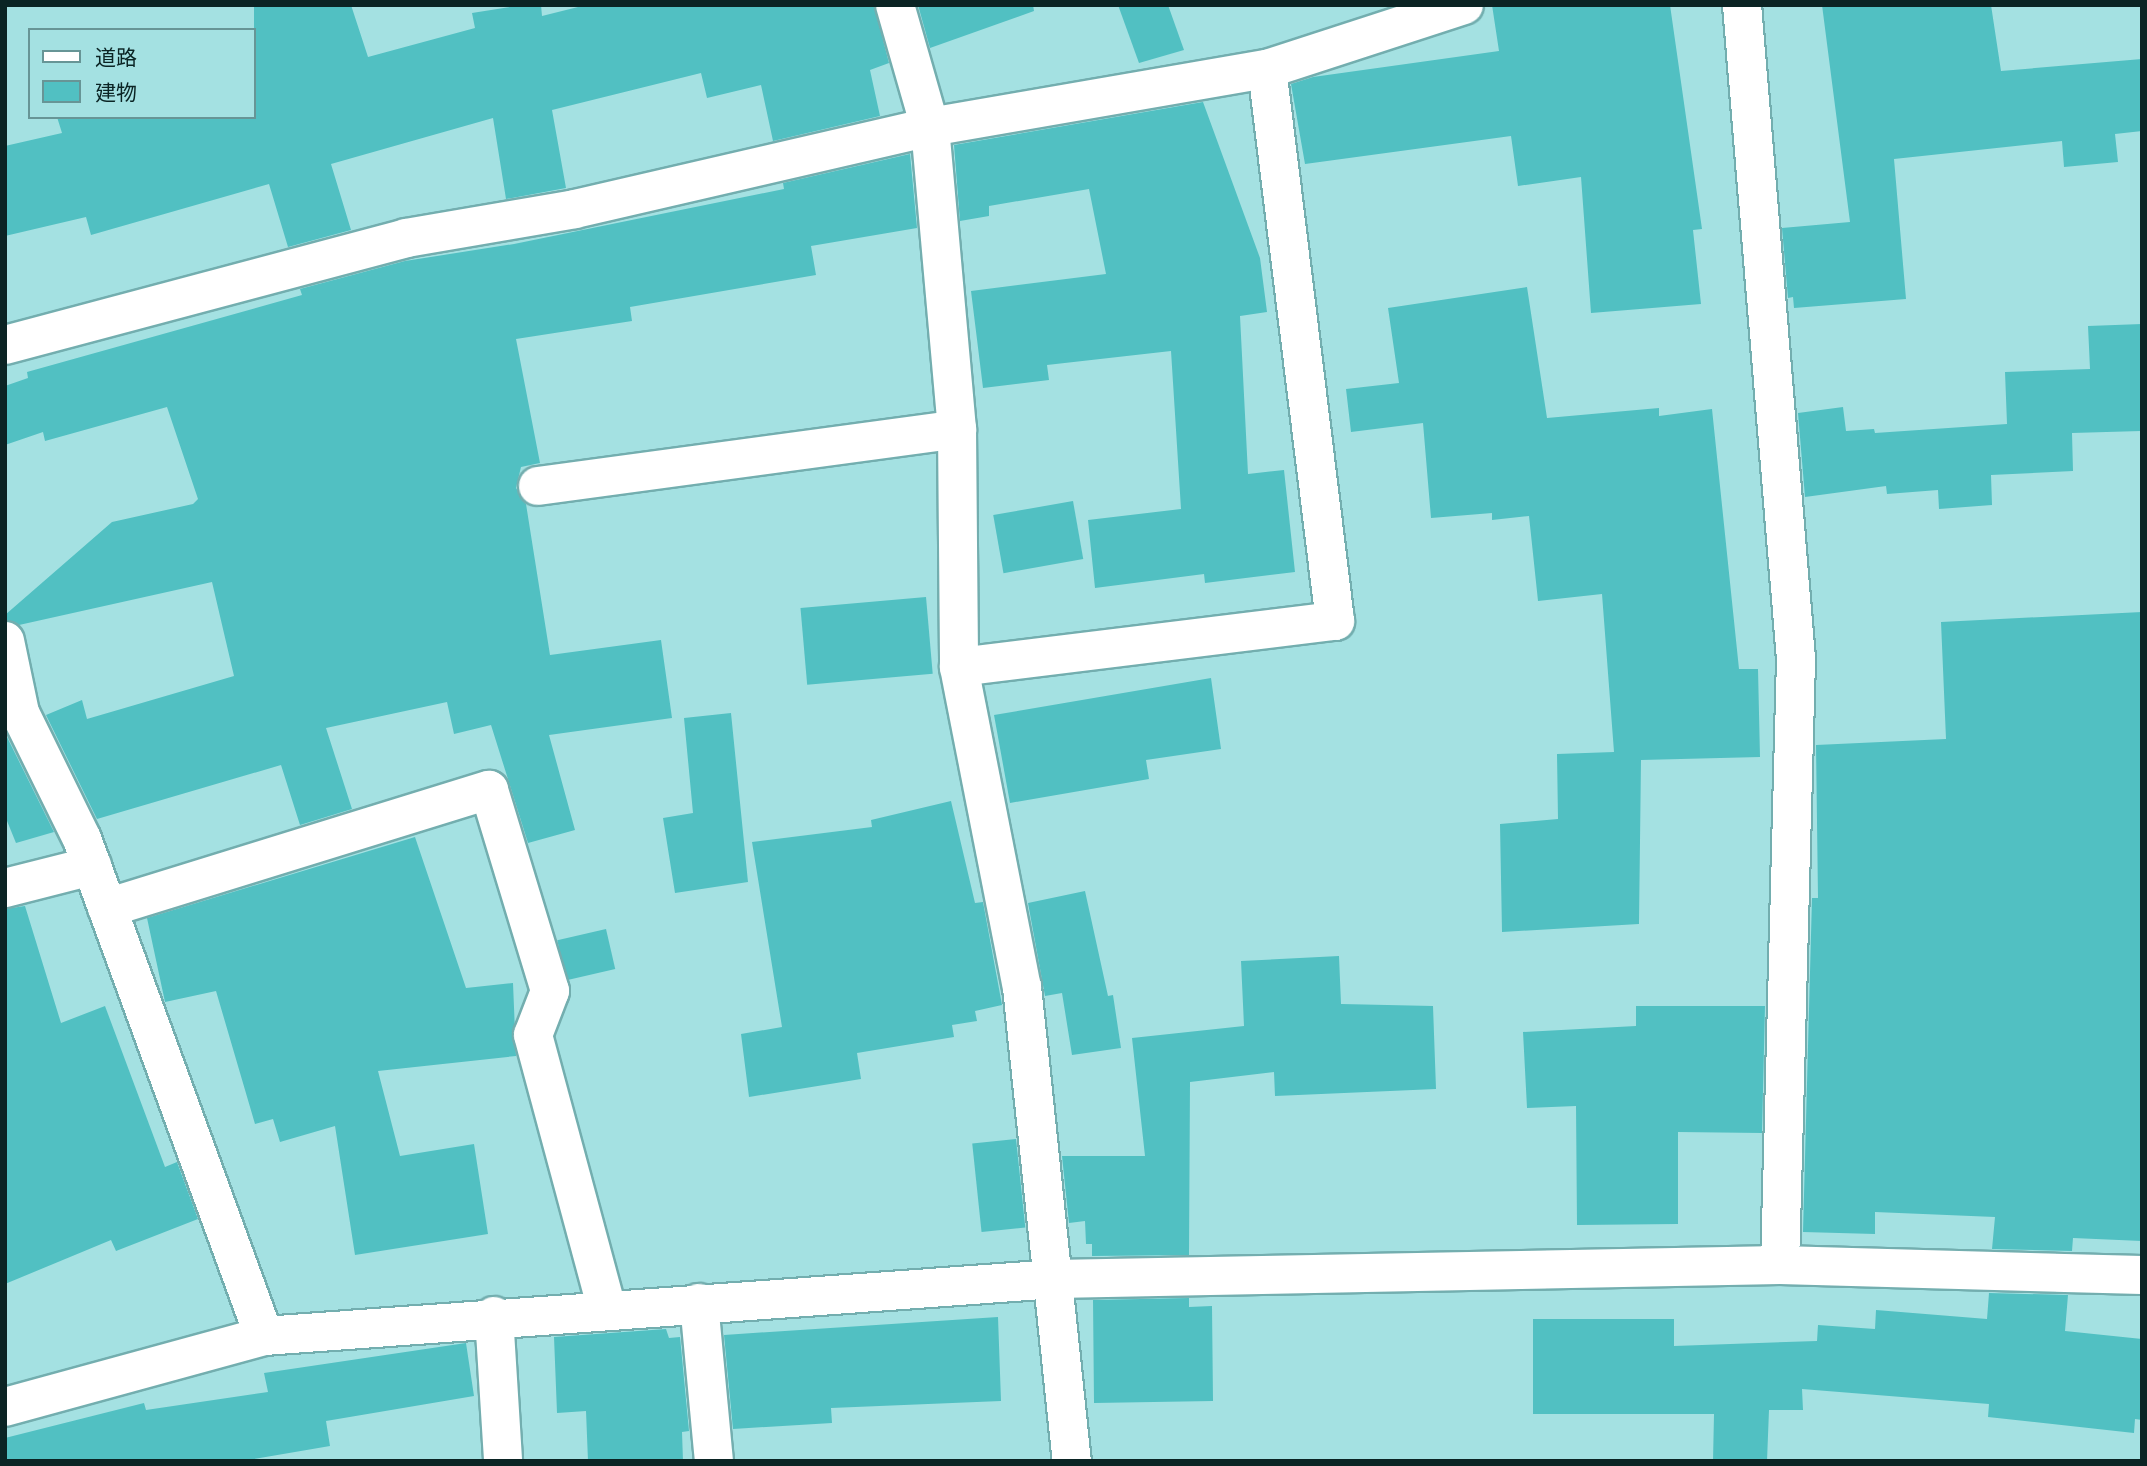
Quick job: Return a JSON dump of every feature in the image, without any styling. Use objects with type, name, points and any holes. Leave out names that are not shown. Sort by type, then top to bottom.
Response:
[{"type":"street","points":[[895,5],[930,127],[957,429],[959,667],[1022,987],[1055,1279],[1072,1461]]},
{"type":"street","points":[[5,345],[406,238],[575,209],[930,127],[1267,69],[1464,5]]},
{"type":"street","points":[[1742,5],[1796,659],[1780,1265]]},
{"type":"street","points":[[959,667],[1335,621],[1267,69]]},
{"type":"street","points":[[538,486],[957,429]]},
{"type":"street","points":[[5,641],[20,713],[92,866],[264,1336]]},
{"type":"street","points":[[107,908],[489,790],[550,991],[533,1035],[607,1309]]},
{"type":"street","points":[[5,888],[92,866]]},
{"type":"street","points":[[5,1407],[264,1336],[494,1316],[1055,1279],[1780,1265],[2142,1275]]},
{"type":"street","points":[[699,1303],[714,1461]]},
{"type":"street","points":[[494,1316],[503,1461]]},
{"type":"building","points":[[254,5],[351,5],[368,57],[475,28],[472,13],[523,5],[541,5],[542,16],[586,5],[874,5],[889,63],[870,70],[880,116],[773,141],[761,85],[707,98],[701,73],[552,110],[566,188],[506,199],[493,118],[331,164],[351,230],[288,247],[269,184],[91,235],[86,217],[5,236],[5,146],[62,133],[58,119],[256,119]]},
{"type":"building","points":[[918,5],[1033,5],[1034,11],[930,48]]},
{"type":"building","points":[[1118,5],[1168,5],[1184,50],[1139,63]]},
{"type":"building","points":[[1492,5],[1670,5],[1702,229],[1693,230],[1701,304],[1591,313],[1581,177],[1518,186],[1511,136],[1305,164],[1291,84],[1313,77],[1499,51]]},
{"type":"building","points":[[1822,5],[1991,5],[2001,71],[2142,59],[2142,131],[2115,134],[2118,162],[2064,167],[2062,141],[1894,159],[1906,299],[1794,308],[1793,297],[1788,298],[1782,228],[1850,222]]},
{"type":"building","points":[[1203,102],[1260,258],[1267,312],[1240,316],[1248,474],[1284,470],[1295,572],[1205,583],[1204,574],[1095,588],[1088,520],[1181,509],[1171,351],[1047,365],[1049,380],[983,388],[971,291],[1106,274],[1089,189],[989,206],[989,216],[960,221],[954,145]]},
{"type":"building","points":[[910,154],[917,228],[811,246],[816,275],[630,307],[632,321],[516,339],[540,463],[521,467],[516,488],[526,504],[550,655],[661,640],[672,718],[549,735],[575,830],[528,843],[491,725],[454,734],[447,702],[326,728],[352,809],[300,825],[281,765],[97,819],[46,715],[82,700],[87,719],[234,676],[212,582],[19,625],[5,620],[5,615],[112,522],[193,504],[198,499],[167,407],[45,441],[43,432],[5,445],[5,386],[28,378],[27,372],[302,295],[300,289],[405,261],[514,244],[784,189],[783,183]]},
{"type":"building","points":[[1527,287],[1547,418],[1659,408],[1659,416],[1712,409],[1739,669],[1758,669],[1760,757],[1641,760],[1639,924],[1502,932],[1500,824],[1558,819],[1557,754],[1614,752],[1602,594],[1538,601],[1529,516],[1492,520],[1492,513],[1431,518],[1423,423],[1351,432],[1346,389],[1399,383],[1388,308]]},
{"type":"building","points":[[2142,324],[2141,431],[2072,433],[2073,471],[1991,475],[1992,505],[1939,509],[1938,490],[1887,494],[1886,486],[1805,497],[1798,413],[1843,407],[1846,431],[1874,429],[1875,433],[2007,424],[2005,372],[2090,369],[2088,326]]},
{"type":"building","points":[[1073,501],[1083,559],[1003,573],[993,515]]},
{"type":"building","points":[[926,597],[933,674],[807,685],[800,608]]},
{"type":"building","points":[[2142,612],[2142,1241],[2073,1238],[2072,1251],[1992,1249],[1995,1217],[1875,1212],[1875,1234],[1803,1232],[1812,898],[1818,898],[1816,745],[1946,739],[1941,622]]},
{"type":"building","points":[[1211,678],[1221,749],[1146,760],[1149,779],[1010,803],[994,715]]},
{"type":"building","points":[[731,713],[748,882],[675,893],[663,818],[693,813],[684,718]]},
{"type":"building","points":[[5,733],[54,832],[16,843],[5,816]]},
{"type":"building","points":[[951,801],[975,903],[983,902],[1002,1005],[975,1011],[977,1021],[952,1025],[954,1037],[857,1053],[861,1079],[749,1097],[741,1034],[782,1027],[752,842],[872,827],[871,820]]},
{"type":"building","points":[[415,837],[466,988],[513,983],[516,1056],[378,1071],[400,1156],[474,1144],[488,1234],[355,1255],[335,1126],[280,1142],[273,1119],[255,1124],[216,991],[165,1002],[147,918]]},
{"type":"building","points":[[1085,891],[1108,996],[1113,995],[1121,1048],[1072,1055],[1062,993],[1045,996],[1028,903]]},
{"type":"building","points":[[25,906],[61,1023],[105,1006],[165,1167],[177,1162],[198,1219],[116,1251],[111,1240],[5,1284],[5,909]]},
{"type":"building","points":[[606,929],[615,969],[567,980],[557,940]]},
{"type":"building","points":[[1339,956],[1341,1004],[1433,1006],[1436,1089],[1275,1096],[1274,1072],[1190,1082],[1189,1255],[1092,1256],[1092,1244],[1086,1244],[1085,1221],[1069,1223],[1062,1156],[1145,1156],[1132,1038],[1244,1026],[1241,961]]},
{"type":"building","points":[[1636,1006],[1765,1006],[1762,1133],[1678,1132],[1678,1224],[1577,1225],[1576,1106],[1527,1108],[1523,1032],[1636,1026]]},
{"type":"building","points":[[1016,1139],[1025,1228],[982,1232],[972,1144]]},
{"type":"building","points":[[1989,1293],[2068,1295],[2065,1331],[2142,1339],[2142,1420],[2135,1419],[2134,1433],[1988,1417],[1989,1404],[1802,1389],[1803,1410],[1769,1410],[1767,1461],[1713,1461],[1714,1414],[1533,1414],[1533,1319],[1674,1319],[1674,1346],[1817,1341],[1818,1325],[1875,1329],[1876,1310],[1987,1319]]},
{"type":"building","points":[[1189,1298],[1189,1307],[1212,1306],[1213,1401],[1094,1403],[1093,1300]]},
{"type":"building","points":[[998,1317],[1001,1401],[831,1408],[832,1423],[733,1429],[724,1335]]},
{"type":"building","points":[[666,1329],[669,1338],[680,1337],[689,1431],[682,1432],[683,1461],[588,1461],[586,1411],[557,1413],[554,1337]]},
{"type":"building","points":[[466,1343],[474,1396],[326,1421],[330,1446],[243,1461],[5,1461],[5,1438],[144,1403],[146,1410],[268,1392],[264,1373]]}]
